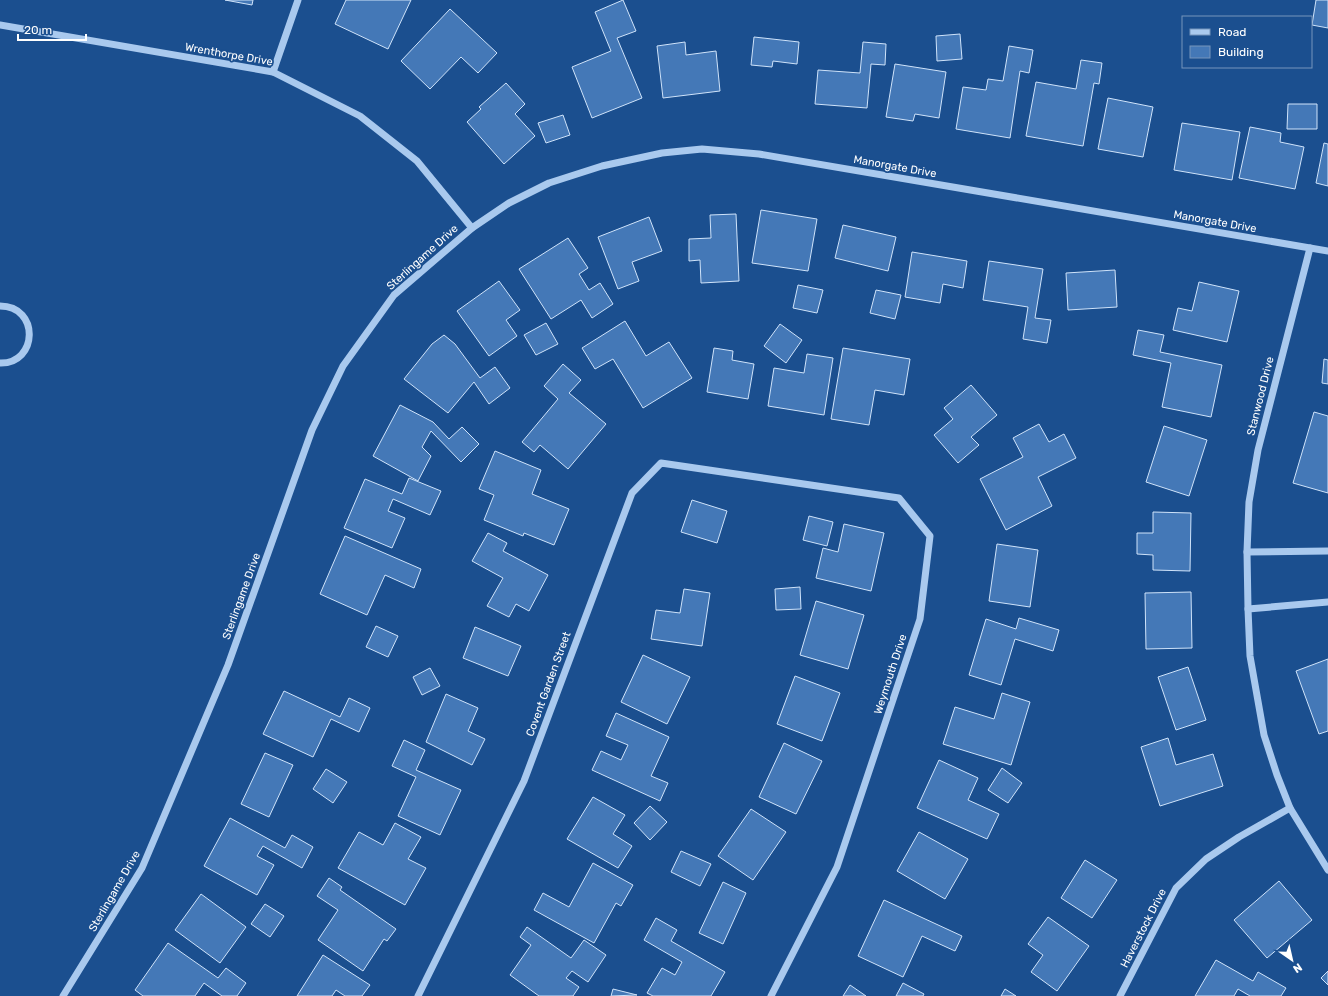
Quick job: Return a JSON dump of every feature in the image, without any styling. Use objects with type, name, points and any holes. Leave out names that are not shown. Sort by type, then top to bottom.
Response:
[{"type":"street","points":[[273,72],[298,0]]},
{"type":"street","name":"Wrenthorpe Drive","points":[[0,25],[273,72],[360,116],[412,156],[472,228]]},
{"type":"street","name":"Manorgate Drive","points":[[472,228],[509,203],[549,183],[602,166],[662,153],[702,149],[759,154],[1328,251]]},
{"type":"street","name":"Sterlingame Drive","points":[[63,996],[142,868],[228,665],[312,430],[343,366],[394,295],[472,228]]},
{"type":"street","name":"Stanwood Drive","points":[[1310,248],[1258,450],[1249,502],[1247,552],[1248,609],[1250,656],[1264,735],[1290,808],[1328,870]]},
{"type":"street","points":[[0,306],[15,309],[28,323],[30,331],[29,341],[20,356],[1,365]]},
{"type":"street","name":"Covent Garden Street","points":[[418,996],[524,781],[632,493],[661,463],[749,476]]},
{"type":"street","name":"Weymouth Drive","points":[[749,476],[899,498],[930,536],[920,619],[837,868],[771,996]]},
{"type":"street","points":[[1247,552],[1328,551]]},
{"type":"street","points":[[1248,609],[1328,602]]},
{"type":"street","name":"Haverstock Drive","points":[[1120,996],[1176,888],[1206,859],[1239,837],[1290,808]]},
{"type":"building","points":[[225,0],[253,0],[252,5]]},
{"type":"building","points":[[346,0],[411,0],[388,49],[335,24]]},
{"type":"building","points":[[623,0],[636,31],[617,38],[642,98],[592,118],[572,67],[611,51],[595,12]]},
{"type":"building","points":[[1316,0],[1328,0],[1328,28],[1312,25]]},
{"type":"building","points":[[450,9],[497,53],[478,73],[461,57],[430,89],[401,61]]},
{"type":"building","points":[[960,34],[962,59],[937,61],[936,36]]},
{"type":"building","points":[[754,37],[799,42],[797,64],[773,61],[772,67],[751,65]]},
{"type":"building","points":[[685,42],[686,55],[716,51],[720,91],[663,98],[657,46]]},
{"type":"building","points":[[863,42],[886,44],[885,65],[871,64],[867,108],[815,104],[818,70],[860,73]]},
{"type":"building","points":[[1009,46],[1033,50],[1029,73],[1020,71],[1010,138],[956,129],[963,87],[986,90],[988,79],[1003,81]]},
{"type":"building","points":[[1081,60],[1102,63],[1099,84],[1094,83],[1083,146],[1026,136],[1036,82],[1076,89]]},
{"type":"building","points":[[895,64],[946,72],[939,118],[915,114],[913,121],[886,117]]},
{"type":"building","points":[[506,83],[525,104],[515,114],[535,136],[504,164],[467,122],[481,109],[479,107]]},
{"type":"building","points":[[1108,98],[1153,107],[1143,157],[1098,149]]},
{"type":"building","points":[[1288,104],[1317,104],[1317,129],[1287,129]]},
{"type":"building","points":[[563,115],[570,135],[546,143],[538,123]]},
{"type":"building","points":[[1182,123],[1240,132],[1232,180],[1174,170]]},
{"type":"building","points":[[1250,127],[1281,133],[1280,142],[1304,147],[1295,189],[1239,178]]},
{"type":"building","points":[[1324,143],[1328,144],[1328,186],[1316,183]]},
{"type":"building","points":[[761,210],[817,219],[808,271],[752,263]]},
{"type":"building","points":[[736,214],[739,281],[701,283],[700,260],[689,261],[689,239],[711,238],[710,215]]},
{"type":"building","points":[[649,217],[662,251],[632,262],[639,281],[618,289],[598,237]]},
{"type":"building","points":[[843,225],[896,237],[888,271],[835,258]]},
{"type":"building","points":[[568,238],[588,268],[579,274],[589,290],[600,283],[613,304],[592,318],[581,300],[551,319],[519,269]]},
{"type":"building","points":[[912,252],[967,261],[963,288],[943,284],[940,303],[905,297]]},
{"type":"building","points":[[989,261],[1043,269],[1035,318],[1051,320],[1047,343],[1023,339],[1028,307],[983,300]]},
{"type":"building","points":[[1115,270],[1117,307],[1068,310],[1066,273]]},
{"type":"building","points":[[499,281],[520,310],[506,320],[517,336],[489,356],[457,311]]},
{"type":"building","points":[[1199,282],[1239,291],[1227,342],[1173,330],[1178,308],[1192,311]]},
{"type":"building","points":[[798,285],[823,290],[817,313],[793,308]]},
{"type":"building","points":[[876,290],[901,295],[895,319],[870,313]]},
{"type":"building","points":[[625,321],[646,356],[669,342],[692,378],[643,408],[613,359],[595,369],[582,348]]},
{"type":"building","points":[[546,323],[558,344],[536,355],[524,335]]},
{"type":"building","points":[[780,324],[802,340],[786,363],[764,346]]},
{"type":"building","points":[[1138,330],[1164,335],[1160,352],[1222,365],[1211,417],[1162,407],[1171,363],[1133,355]]},
{"type":"building","points":[[444,335],[455,344],[480,378],[495,367],[510,388],[489,404],[474,382],[448,413],[404,379],[432,344]]},
{"type":"building","points":[[714,348],[733,351],[732,360],[754,364],[748,399],[707,392]]},
{"type":"building","points":[[843,348],[910,359],[904,395],[875,390],[869,425],[831,419]]},
{"type":"building","points":[[807,354],[833,358],[824,415],[768,406],[774,368],[804,373]]},
{"type":"building","points":[[1324,359],[1328,360],[1328,384],[1322,383]]},
{"type":"building","points":[[563,364],[581,380],[569,393],[606,424],[568,469],[540,445],[534,452],[522,442],[558,399],[544,386]]},
{"type":"building","points":[[971,385],[997,415],[971,437],[979,445],[958,463],[934,435],[953,419],[944,408]]},
{"type":"building","points":[[400,405],[433,422],[449,439],[462,427],[479,444],[461,462],[431,431],[422,447],[431,456],[418,481],[373,456]]},
{"type":"building","points":[[1314,412],[1328,416],[1328,493],[1293,483]]},
{"type":"building","points":[[1039,424],[1049,442],[1064,434],[1076,458],[1038,477],[1052,506],[1006,530],[980,479],[1023,457],[1013,438]]},
{"type":"building","points":[[1164,426],[1207,440],[1189,496],[1146,482]]},
{"type":"building","points":[[495,451],[541,470],[532,494],[569,509],[554,545],[524,533],[523,536],[484,520],[494,495],[479,489]]},
{"type":"building","points":[[409,478],[441,491],[430,515],[393,499],[388,511],[405,518],[392,548],[344,528],[365,479],[402,494]]},
{"type":"building","points":[[692,500],[727,511],[717,543],[681,532]]},
{"type":"building","points":[[1153,512],[1191,513],[1190,571],[1153,570],[1153,555],[1137,554],[1137,533],[1153,533]]},
{"type":"building","points":[[809,516],[833,522],[827,546],[803,540]]},
{"type":"building","points":[[844,524],[884,533],[871,591],[816,578],[823,548],[838,552]]},
{"type":"building","points":[[488,533],[507,543],[503,551],[548,575],[529,611],[516,604],[509,617],[487,606],[503,578],[472,561]]},
{"type":"building","points":[[345,536],[421,569],[414,588],[385,575],[367,615],[320,594]]},
{"type":"building","points":[[997,544],[1038,550],[1030,607],[989,601]]},
{"type":"building","points":[[800,587],[801,609],[776,610],[775,589]]},
{"type":"building","points":[[684,589],[710,593],[702,646],[651,639],[656,610],[680,613]]},
{"type":"building","points":[[1191,592],[1192,648],[1146,649],[1145,593]]},
{"type":"building","points":[[816,601],[864,615],[848,669],[800,655]]},
{"type":"building","points":[[1019,618],[1059,630],[1053,651],[1015,639],[1001,685],[969,675],[986,619],[1016,629]]},
{"type":"building","points":[[376,626],[398,636],[388,657],[366,647]]},
{"type":"building","points":[[475,627],[521,646],[508,676],[463,658]]},
{"type":"building","points":[[643,655],[690,677],[667,724],[621,702]]},
{"type":"building","points":[[1328,659],[1328,731],[1319,734],[1296,671]]},
{"type":"building","points":[[1188,667],[1206,720],[1176,730],[1158,677]]},
{"type":"building","points":[[430,668],[440,686],[422,695],[413,677]]},
{"type":"building","points":[[795,676],[840,693],[822,741],[777,724]]},
{"type":"building","points":[[284,691],[340,717],[349,698],[370,708],[359,732],[331,719],[313,757],[263,734]]},
{"type":"building","points":[[1002,693],[1030,702],[1011,765],[943,744],[955,707],[994,719]]},
{"type":"building","points":[[446,694],[478,708],[468,731],[485,739],[472,765],[426,742]]},
{"type":"building","points":[[616,713],[669,737],[651,776],[668,783],[660,801],[592,770],[601,751],[621,760],[628,745],[606,736]]},
{"type":"building","points":[[1168,738],[1176,765],[1213,754],[1223,786],[1160,806],[1141,747]]},
{"type":"building","points":[[404,740],[425,750],[416,770],[461,790],[440,835],[398,816],[416,777],[392,766]]},
{"type":"building","points":[[784,743],[822,761],[796,814],[759,797]]},
{"type":"building","points":[[265,753],[293,765],[269,817],[241,804]]},
{"type":"building","points":[[939,760],[978,778],[968,800],[999,814],[987,839],[917,808]]},
{"type":"building","points":[[1002,768],[1022,783],[1008,803],[988,790]]},
{"type":"building","points":[[326,769],[347,782],[333,803],[313,789]]},
{"type":"building","points":[[593,797],[625,815],[613,834],[632,846],[618,868],[567,839]]},
{"type":"building","points":[[650,806],[667,822],[650,840],[634,823]]},
{"type":"building","points":[[751,809],[786,832],[753,880],[718,856]]},
{"type":"building","points":[[230,818],[285,848],[292,835],[313,847],[302,868],[263,846],[257,856],[274,865],[257,895],[204,866]]},
{"type":"building","points":[[395,823],[421,837],[408,859],[426,868],[405,905],[338,868],[359,832],[383,845]]},
{"type":"building","points":[[919,832],[968,859],[945,899],[897,871]]},
{"type":"building","points":[[681,851],[711,864],[700,886],[671,872]]},
{"type":"building","points":[[1085,860],[1117,880],[1092,918],[1061,898]]},
{"type":"building","points":[[593,863],[633,885],[621,906],[616,903],[594,943],[534,910],[543,893],[569,907]]},
{"type":"building","points":[[329,878],[342,887],[340,890],[396,929],[387,941],[384,939],[363,971],[318,940],[338,910],[317,896]]},
{"type":"building","points":[[1279,881],[1312,920],[1267,958],[1234,920]]},
{"type":"building","points":[[723,882],[746,893],[723,944],[699,933]]},
{"type":"building","points":[[201,894],[246,927],[220,963],[175,930]]},
{"type":"building","points":[[884,900],[962,936],[955,951],[922,936],[903,977],[858,956]]},
{"type":"building","points":[[265,904],[284,916],[270,937],[251,924]]},
{"type":"building","points":[[1048,917],[1089,946],[1057,991],[1031,972],[1043,955],[1028,944]]},
{"type":"building","points":[[656,918],[677,930],[671,941],[725,972],[711,996],[653,996],[647,993],[662,968],[675,975],[682,962],[644,940]]},
{"type":"building","points":[[527,927],[571,958],[584,940],[606,955],[588,982],[572,971],[566,978],[579,987],[573,996],[539,996],[510,975],[531,945],[520,937]]},
{"type":"building","points":[[168,943],[218,978],[226,968],[246,983],[237,996],[222,996],[204,983],[195,996],[143,996],[135,990]]},
{"type":"building","points":[[323,955],[370,985],[362,996],[345,996],[336,990],[332,996],[297,996]]},
{"type":"building","points":[[1216,960],[1253,981],[1258,972],[1286,988],[1281,996],[1250,996],[1238,989],[1234,996],[1195,996]]},
{"type":"building","points":[[1328,971],[1328,985],[1321,978]]},
{"type":"building","points":[[903,983],[924,994],[923,996],[896,996]]},
{"type":"building","points":[[850,985],[866,996],[843,996]]},
{"type":"building","points":[[613,989],[637,995],[611,996]]},
{"type":"building","points":[[1005,989],[1016,996],[1001,996]]}]
